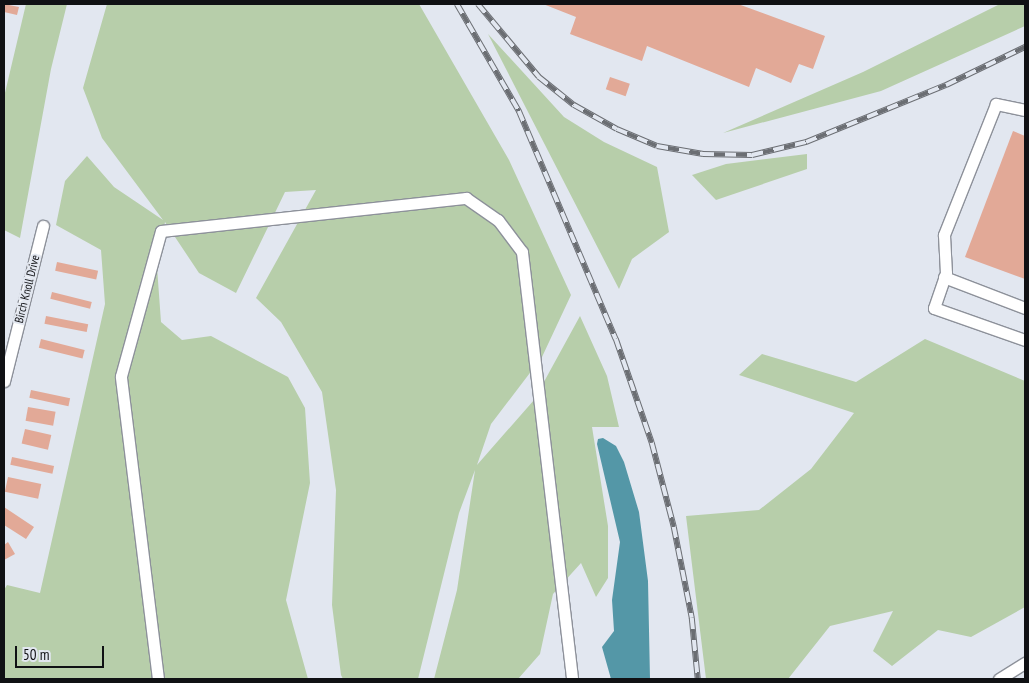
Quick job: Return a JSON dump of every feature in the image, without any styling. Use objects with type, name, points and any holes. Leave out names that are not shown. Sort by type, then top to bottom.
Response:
[{"type":"street","points":[[1025,110],[996,104],[944,235],[944,276],[934,308],[1025,340]]},
{"type":"street","points":[[158,679],[121,376],[160,231],[466,198],[498,220],[522,252],[572,679]]},
{"type":"street","name":"Birch Knoll Drive","points":[[4,381],[43,226]]},
{"type":"street","points":[[944,276],[1025,308]]},
{"type":"street","points":[[999,679],[1025,663]]},
{"type":"green space","points":[[26,4],[67,4],[51,69],[20,238],[4,230],[4,97]]},
{"type":"green space","points":[[107,4],[419,4],[509,160],[571,295],[542,357],[491,424],[477,465],[534,400],[580,316],[607,376],[619,427],[592,427],[608,526],[608,578],[596,597],[581,563],[553,594],[540,654],[518,679],[434,679],[457,590],[475,470],[459,513],[418,679],[343,679],[341,675],[332,605],[336,490],[322,392],[281,322],[256,298],[316,190],[285,192],[236,293],[199,273],[165,222],[157,267],[161,322],[182,340],[211,336],[288,377],[305,408],[310,483],[286,600],[308,679],[4,679],[4,590],[7,585],[40,593],[105,304],[101,250],[56,225],[65,181],[87,156],[114,187],[163,220],[102,138],[83,88]]},
{"type":"green space","points":[[1000,4],[1025,4],[1025,26],[881,91],[723,133],[863,72]]},
{"type":"green space","points":[[488,34],[564,117],[604,142],[657,167],[669,232],[632,259],[619,289]]},
{"type":"green space","points":[[807,154],[807,169],[716,200],[692,175],[726,164]]},
{"type":"green space","points":[[925,339],[1025,381],[1025,607],[971,637],[938,630],[892,666],[873,651],[893,611],[830,626],[788,679],[706,679],[686,516],[759,510],[811,469],[854,413],[739,375],[762,354],[856,382]]},
{"type":"water","points":[[603,438],[616,446],[624,462],[639,512],[648,581],[650,679],[611,679],[602,647],[614,631],[612,600],[620,542],[597,444],[598,439]]},
{"type":"building","points":[[4,4],[19,7],[17,15],[4,12]]},
{"type":"building","points":[[543,4],[738,4],[825,36],[813,69],[799,64],[791,83],[756,68],[749,87],[647,46],[642,61],[570,34],[576,17]]},
{"type":"building","points":[[610,77],[630,84],[626,96],[606,89]]},
{"type":"building","points":[[1013,131],[1025,136],[1025,279],[965,257]]},
{"type":"building","points":[[57,262],[98,271],[96,280],[55,271]]},
{"type":"building","points":[[52,292],[92,302],[90,309],[50,299]]},
{"type":"building","points":[[46,316],[88,324],[87,332],[44,324]]},
{"type":"building","points":[[41,339],[85,350],[82,359],[39,348]]},
{"type":"building","points":[[31,390],[70,398],[68,406],[29,398]]},
{"type":"building","points":[[28,407],[56,412],[53,426],[26,421]]},
{"type":"building","points":[[25,429],[51,435],[48,450],[22,444]]},
{"type":"building","points":[[12,457],[54,466],[52,474],[10,465]]},
{"type":"building","points":[[8,477],[41,484],[38,499],[5,492]]},
{"type":"building","points":[[4,507],[34,527],[26,539],[4,525]]},
{"type":"building","points":[[8,542],[15,554],[4,560],[4,545]]},
{"type":"railway","points":[[457,4],[519,111],[616,339],[652,443],[674,527],[692,618],[698,679]]},
{"type":"railway","points":[[478,4],[539,77],[574,105],[617,129],[657,146],[703,154],[752,155],[806,142],[946,85],[1025,47]]}]
